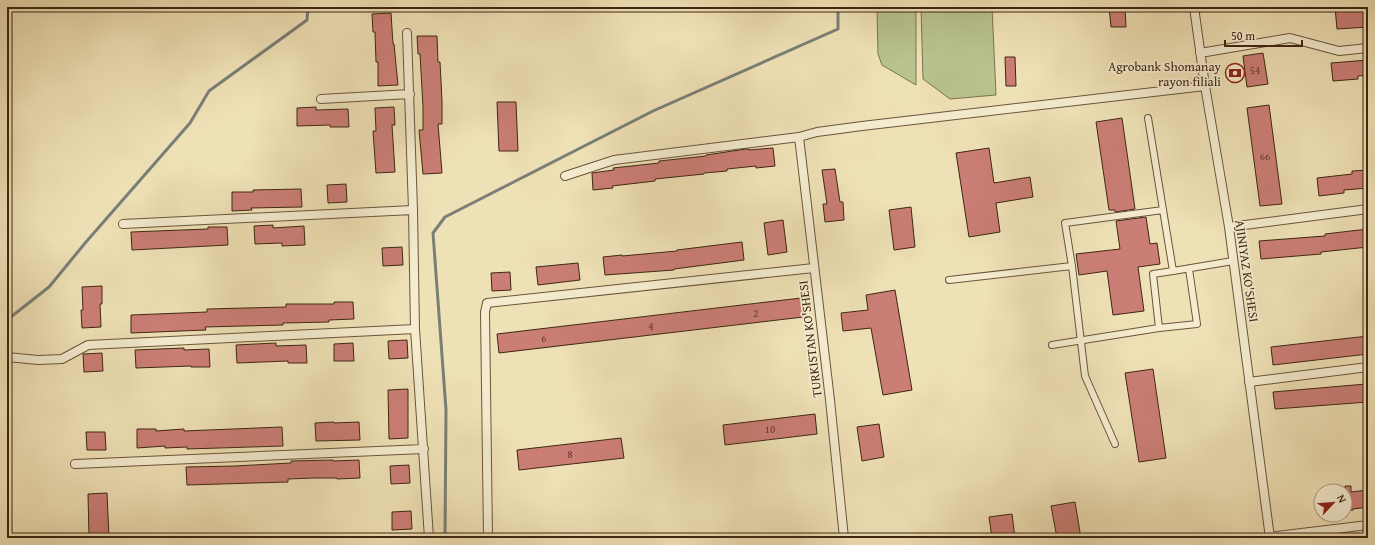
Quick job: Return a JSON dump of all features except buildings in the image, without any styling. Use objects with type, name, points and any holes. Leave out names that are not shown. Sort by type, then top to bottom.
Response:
[{"type":"street","name":"AJINIYAZ KO'SHESI","points":[[1194,7],[1205,86],[1229,227],[1269,538]]},
{"type":"street","points":[[407,33],[414,210],[415,328],[429,538]]},
{"type":"street","points":[[1200,52],[1290,38],[1339,51],[1368,48]]},
{"type":"street","points":[[566,176],[614,160],[799,137],[817,132],[862,126],[1205,86]]},
{"type":"street","points":[[321,100],[410,94]]},
{"type":"street","points":[[1148,118],[1173,271]]},
{"type":"street","name":"TURKISTAN KO'SHESI","points":[[799,137],[830,400],[844,538]]},
{"type":"street","points":[[1229,227],[1368,209]]},
{"type":"street","points":[[122,224],[414,210]]},
{"type":"street","points":[[1115,444],[1084,376],[1072,266],[1065,223],[1163,210]]},
{"type":"street","points":[[1160,328],[1153,274],[1233,261]]},
{"type":"street","points":[[949,280],[1072,266]]},
{"type":"street","points":[[488,538],[485,312],[487,303],[814,268]]},
{"type":"street","points":[[1052,345],[1160,328],[1197,324],[1189,269]]},
{"type":"street","points":[[7,357],[38,360],[62,358],[88,345],[415,328]]},
{"type":"street","points":[[1249,382],[1368,367]]},
{"type":"street","points":[[75,464],[424,449]]},
{"type":"street","points":[[1269,538],[1368,525]]},
{"type":"green space","points":[[877,7],[916,7],[916,85],[882,65],[878,54]]},
{"type":"green space","points":[[921,7],[992,7],[996,95],[950,99],[923,79]]},
{"type":"waterway","points":[[7,320],[49,287],[86,242],[190,123],[209,91],[307,20],[308,7]]},
{"type":"waterway","points":[[445,538],[446,410],[433,233],[445,217],[653,111],[838,29],[838,7]]},
{"type":"place","name":"Agrobank Shomanay rayon filiali","points":[[1235,73]]}]
